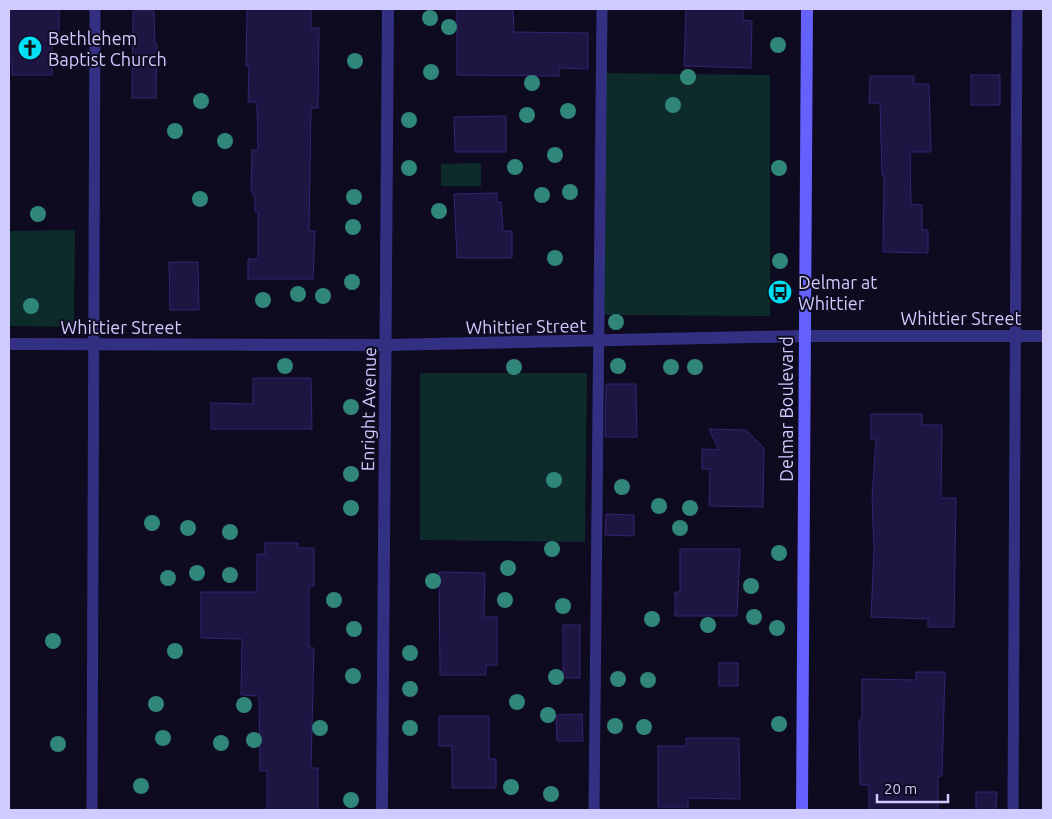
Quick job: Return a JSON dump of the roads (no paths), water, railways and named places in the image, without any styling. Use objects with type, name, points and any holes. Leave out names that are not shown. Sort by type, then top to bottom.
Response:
[{"type":"main road","name":"Delmar Boulevard","points":[[802,810],[807,9]]},
{"type":"street","name":"Enright Avenue","points":[[382,810],[388,9]]},
{"type":"street","name":"Whittier Street","points":[[9,344],[386,345],[598,342],[804,336],[1043,336]]},
{"type":"lane","points":[[92,810],[95,9]]},
{"type":"lane","points":[[594,810],[602,9]]},
{"type":"lane","points":[[1014,810],[1017,9]]},
{"type":"place","name":"Bethlehem Baptist Church","points":[[30,48]]},
{"type":"place","name":"Delmar at Whittier","points":[[780,292]]}]
